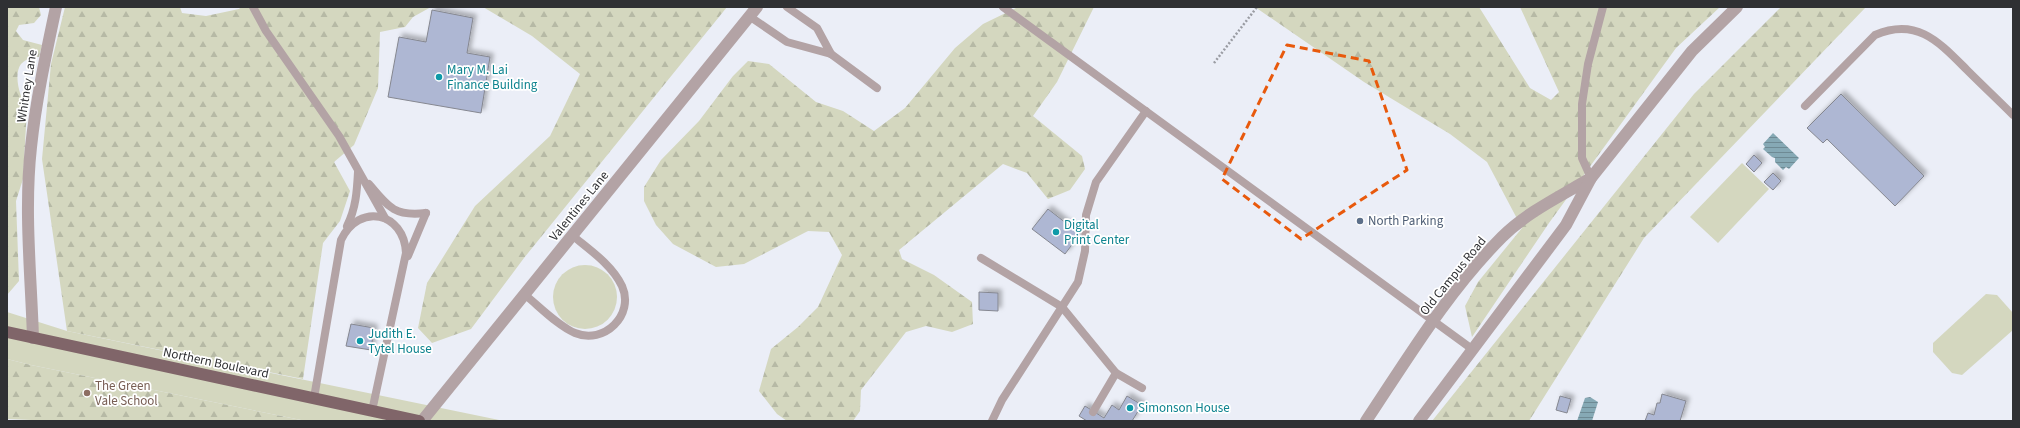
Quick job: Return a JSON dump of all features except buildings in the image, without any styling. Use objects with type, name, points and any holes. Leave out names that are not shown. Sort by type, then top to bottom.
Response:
[{"type":"main road","name":"Northern Boulevard","points":[[7,332],[420,421]]},
{"type":"street","name":"Whitney Lane","points":[[33,338],[29,210],[31,148],[41,77],[56,7]]},
{"type":"street","name":"Old Campus Road","points":[[1419,421],[1566,225],[1591,178],[1692,51],[1737,7]]},
{"type":"street","name":"Valentines Lane","points":[[420,421],[573,236],[753,11]]},
{"type":"street","name":"Old Campus Road","points":[[1366,421],[1433,320],[1503,237],[1542,206],[1591,178]]},
{"type":"lane","points":[[253,7],[266,31],[339,136],[385,218]]},
{"type":"lane","points":[[787,7],[817,28],[831,54]]},
{"type":"lane","points":[[1003,7],[1472,349]]},
{"type":"lane","points":[[1591,178],[1582,158],[1582,104],[1588,64],[1603,7]]},
{"type":"lane","points":[[753,11],[787,42],[831,54],[876,88]]},
{"type":"lane","points":[[1805,106],[1875,35],[1890,29],[1907,28],[1928,36],[1945,47],[2013,115]]},
{"type":"lane","points":[[992,421],[1002,400],[1078,282],[1085,252],[1086,215],[1096,182],[1146,111]]},
{"type":"lane","points":[[314,398],[341,240],[353,214],[357,191],[358,171]]},
{"type":"lane","points":[[358,171],[389,206],[401,213],[410,215],[426,213],[404,264]]},
{"type":"lane","points":[[346,230],[353,222],[363,217],[374,216],[385,218],[394,224],[401,232],[405,242],[404,264],[372,411]]},
{"type":"lane","points":[[524,294],[574,333],[591,336],[600,334],[615,325],[624,309],[625,298],[622,287],[617,277],[597,256],[573,236]]},
{"type":"lane","points":[[981,258],[1062,306],[1116,373],[1142,388]]},
{"type":"lane","points":[[1093,412],[1116,373]]},
{"type":"path","points":[[1214,63],[1257,7]]},
{"type":"highlighted area","points":[[1287,45],[1369,61],[1407,170],[1301,239],[1222,179]]},
{"type":"green space","points":[[7,7],[39,7],[41,15],[34,23],[19,25],[16,31],[23,40],[42,45],[39,57],[32,56],[21,64],[18,74],[18,86],[27,108],[23,179],[16,201],[19,281],[7,295]]},
{"type":"green space","points":[[65,7],[180,7],[182,13],[206,16],[239,9],[241,7],[431,7],[413,17],[405,27],[380,32],[378,88],[354,145],[334,162],[350,191],[340,221],[323,243],[303,379],[67,331],[42,159],[51,64]]},
{"type":"green space","points":[[483,7],[727,7],[524,258],[471,329],[432,343],[418,328],[427,283],[475,206],[550,136],[580,74],[532,36]]},
{"type":"green space","points":[[1018,7],[1094,7],[1057,82],[1033,116],[1082,156],[1085,169],[1070,190],[1048,199],[1027,173],[1003,164],[899,250],[902,259],[934,275],[972,302],[973,324],[952,332],[926,326],[906,332],[861,390],[860,411],[853,421],[787,421],[777,414],[759,391],[771,349],[798,327],[818,307],[842,255],[829,232],[808,231],[744,264],[716,267],[673,244],[656,225],[644,201],[644,187],[661,160],[699,121],[733,76],[748,61],[769,64],[816,102],[843,111],[874,131],[905,108],[955,48],[983,24]]},
{"type":"green space","points":[[1255,7],[1479,7],[1530,88],[1551,100],[1559,92],[1520,7],[1720,7],[1676,48],[1549,223],[1472,337],[1465,306],[1478,282],[1522,228],[1487,162],[1450,134],[1364,82]]},
{"type":"green space","points":[[1781,7],[1866,7],[1644,238],[1529,421],[1432,421],[1694,94]]},
{"type":"green space","points":[[1742,163],[1769,189],[1718,243],[1690,217]]},
{"type":"green space","points":[[585,265],[603,271],[611,279],[617,297],[611,315],[603,323],[585,329],[567,323],[559,315],[553,297],[559,279],[567,271]]},
{"type":"green space","points":[[1986,294],[1997,295],[2013,313],[2013,330],[1962,375],[1952,373],[1933,352],[1933,343]]},
{"type":"green space","points":[[7,312],[67,331],[504,421],[306,421],[31,365],[7,359]]},
{"type":"green space","name":"The Green Vale School","points":[[7,359],[306,421],[56,421],[7,419]]},
{"type":"water","points":[[1773,133],[1799,158],[1789,169],[1786,167],[1783,170],[1775,162],[1775,158],[1763,149],[1765,147],[1763,144]]},
{"type":"water","points":[[1590,397],[1598,402],[1592,421],[1577,421],[1585,398]]},
{"type":"place","name":"Mary M. Lai Finance Building","points":[[439,77]]},
{"type":"place","name":"North Parking","points":[[1360,221]]},
{"type":"place","name":"Digital Print Center","points":[[1056,232]]},
{"type":"place","name":"Judith E. Tytel House","points":[[360,341]]},
{"type":"place","name":"The Green Vale School","points":[[87,393]]},
{"type":"place","name":"Simonson House","points":[[1130,408]]}]
